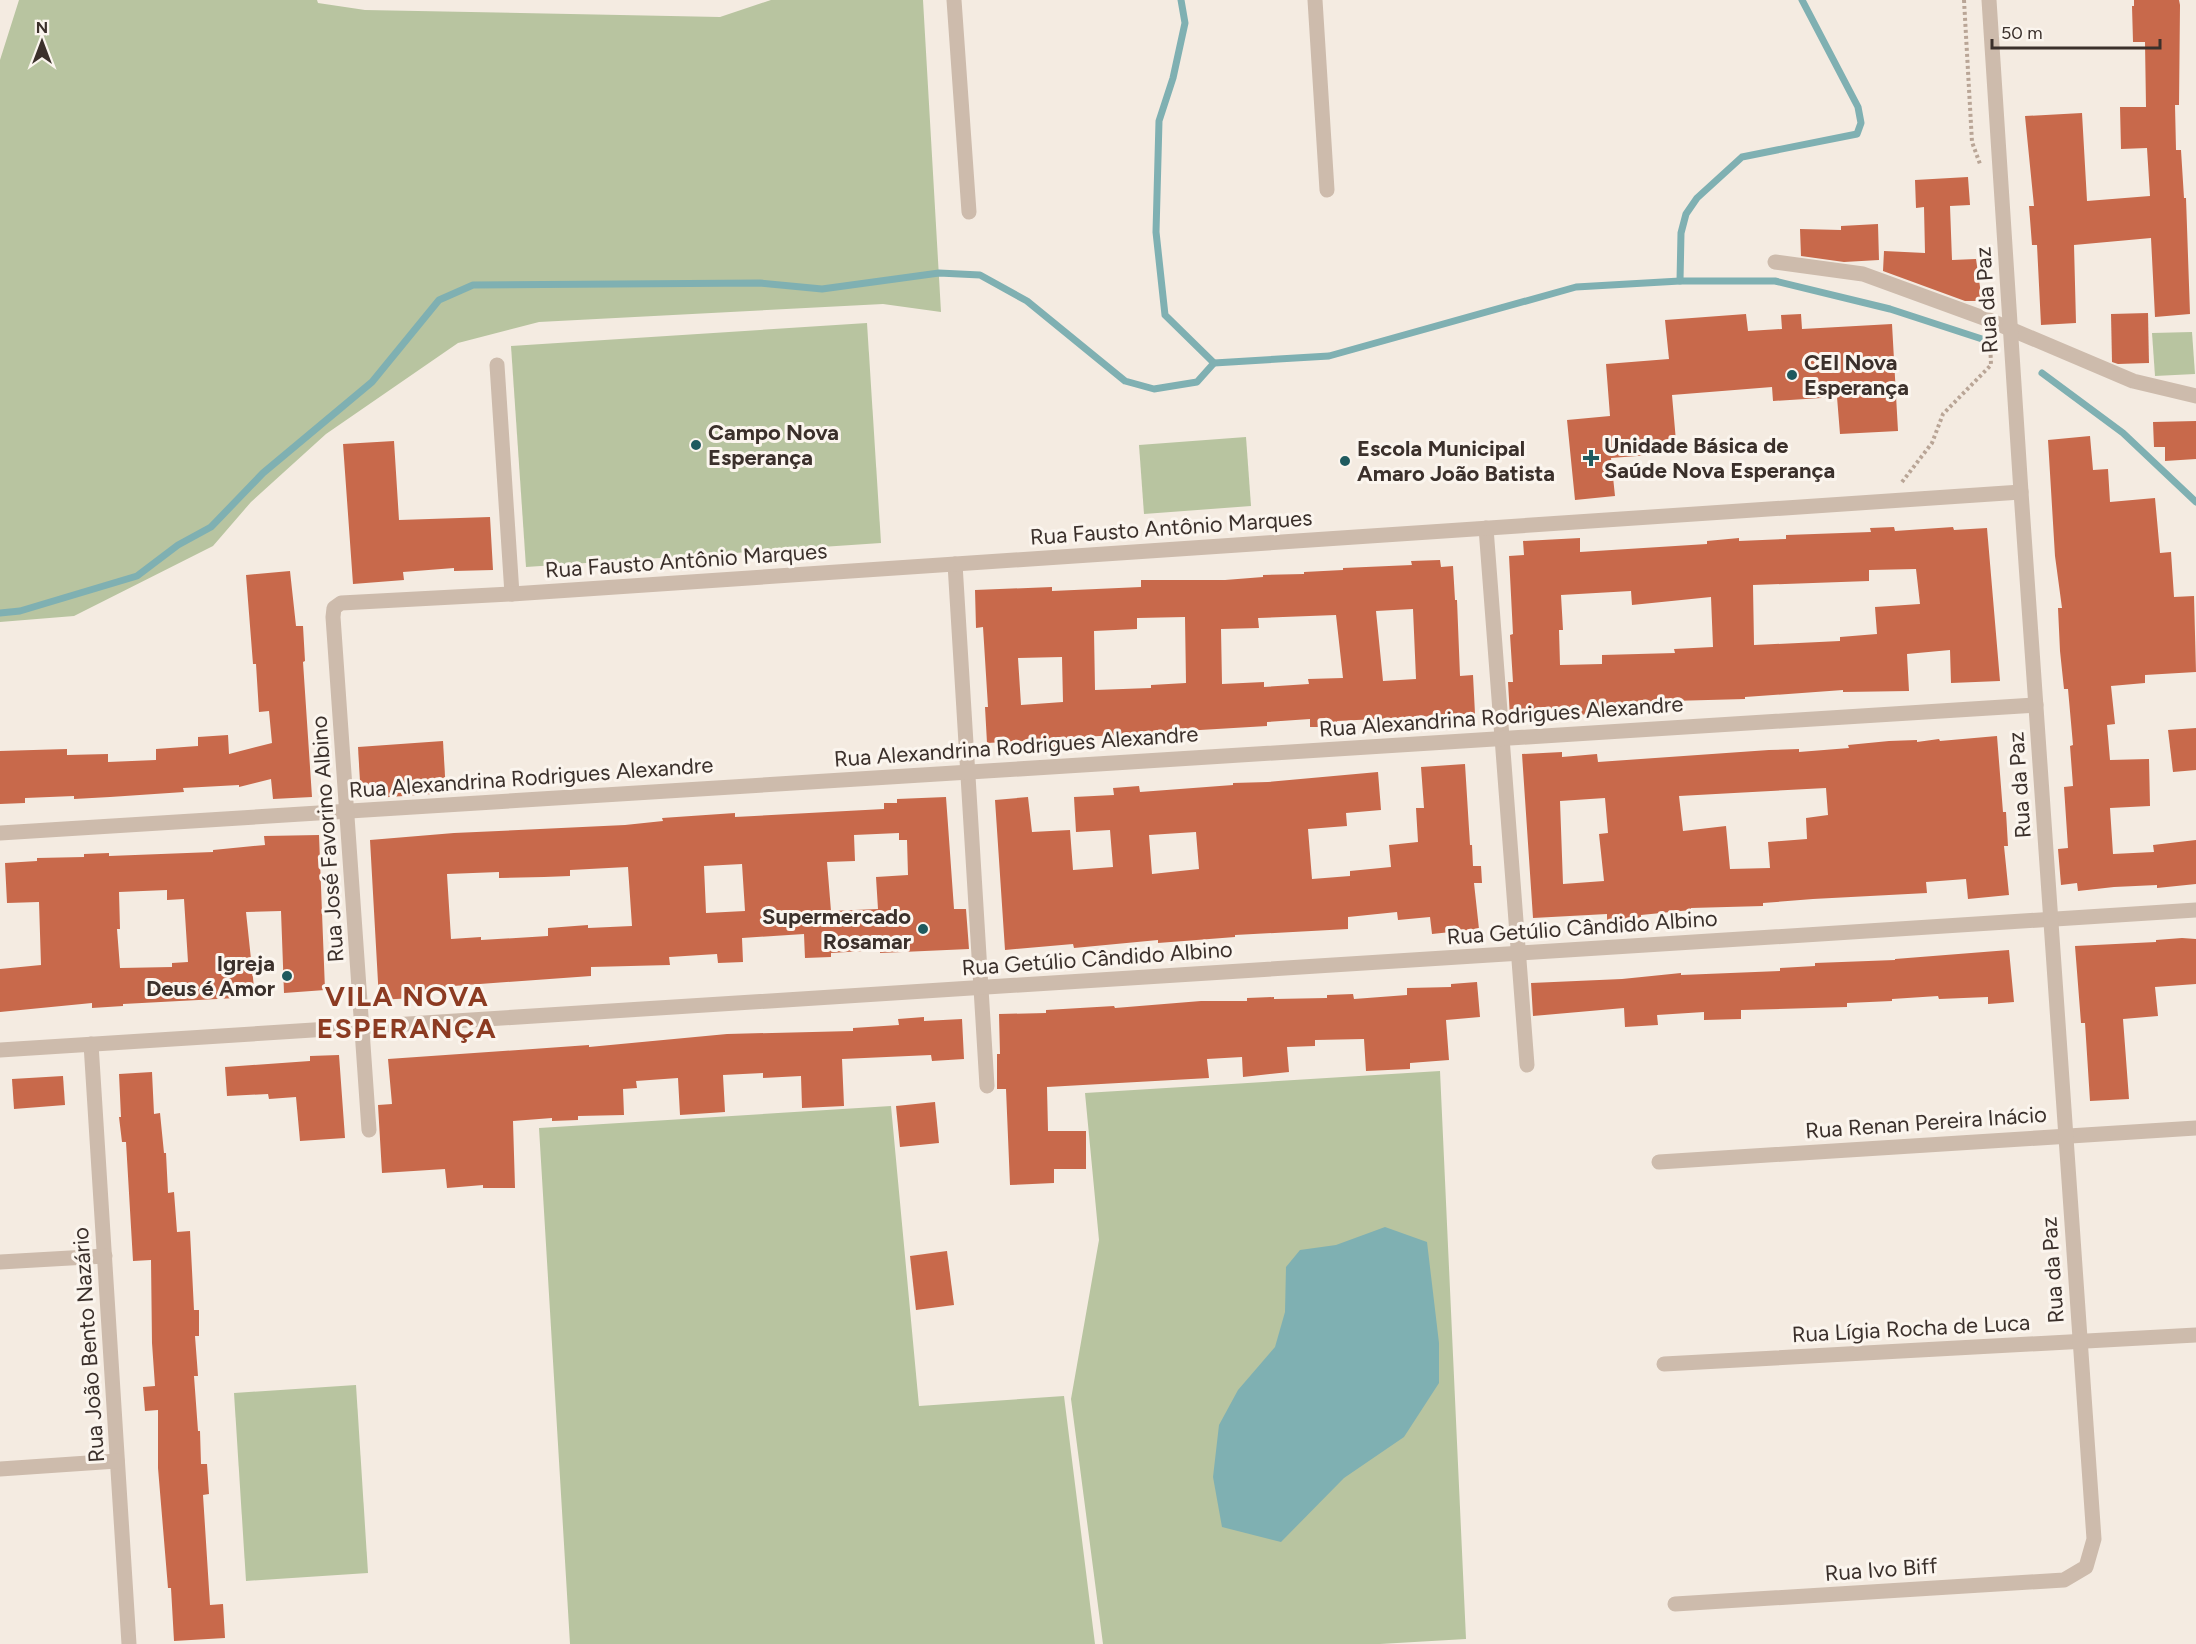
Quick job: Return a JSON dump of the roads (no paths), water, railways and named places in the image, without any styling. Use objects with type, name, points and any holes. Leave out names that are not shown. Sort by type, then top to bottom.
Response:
[{"type":"street","points":[[954,0],[969,212]]},
{"type":"street","points":[[1315,0],[1327,190]]},
{"type":"street","name":"Rua da Paz","points":[[1989,0],[2064,1136],[2094,1539],[2086,1567]]},
{"type":"street","points":[[1775,262],[1863,274],[1989,320],[2133,381],[2196,396]]},
{"type":"street","points":[[497,365],[512,594]]},
{"type":"street","name":"Rua Fausto Antônio Marques","points":[[333,617],[334,608],[341,603],[512,594],[2021,492]]},
{"type":"street","points":[[1486,528],[1527,1065]]},
{"type":"street","points":[[955,564],[987,1086]]},
{"type":"street","name":"Rua José Favorino Albino","points":[[333,617],[369,1130]]},
{"type":"street","name":"Rua Alexandrina Rodrigues Alexandre","points":[[0,833],[2036,705]]},
{"type":"street","name":"Rua Getúlio Cândido Albino","points":[[0,1050],[2196,910]]},
{"type":"street","name":"Rua João Bento Nazário","points":[[91,1044],[129,1644]]},
{"type":"street","name":"Rua Renan Pereira Inácio","points":[[1659,1162],[2196,1128]]},
{"type":"street","points":[[0,1262],[105,1256]]},
{"type":"street","name":"Rua Lígia Rocha de Luca","points":[[1664,1364],[2196,1335]]},
{"type":"street","points":[[0,1468],[117,1461]]},
{"type":"street","name":"Rua Ivo Biff","points":[[1675,1604],[2064,1580],[2086,1567]]},
{"type":"water","points":[[1385,1227],[1427,1242],[1439,1343],[1439,1383],[1404,1437],[1344,1478],[1281,1542],[1222,1527],[1213,1477],[1219,1425],[1238,1390],[1275,1347],[1285,1312],[1286,1267],[1300,1250],[1336,1245]]},
{"type":"waterway","points":[[1181,0],[1185,23],[1173,78],[1159,121],[1156,232],[1165,315],[1214,363],[1329,356],[1576,287],[1680,281],[1775,281],[1890,309],[1982,339]]},
{"type":"waterway","points":[[1680,281],[1681,233],[1686,214],[1697,198],[1742,157],[1857,134],[1861,123],[1858,107],[1802,0]]},
{"type":"waterway","points":[[0,613],[20,611],[137,576],[178,545],[211,527],[263,473],[372,382],[439,300],[473,285],[760,283],[822,289],[939,273],[980,275],[1027,301],[1125,381],[1154,389],[1197,382],[1214,363]]},
{"type":"waterway","points":[[2042,373],[2123,433],[2196,502]]},
{"type":"place","name":"CEI Nova Esperança","points":[[1792,375]]},
{"type":"place","name":"Campo Nova Esperança","points":[[696,445]]},
{"type":"place","name":"Unidade Básica de Saúde Nova Esperança","points":[[1591,458]]},
{"type":"place","name":"Escola Municipal Amaro João Batista","points":[[1345,461]]},
{"type":"place","name":"Supermercado Rosamar","points":[[923,929]]},
{"type":"place","name":"Igreja Deus é Amor","points":[[287,976]]},
{"type":"district","name":"VILA NOVA ESPERANÇA","points":[[407,1012]]}]
